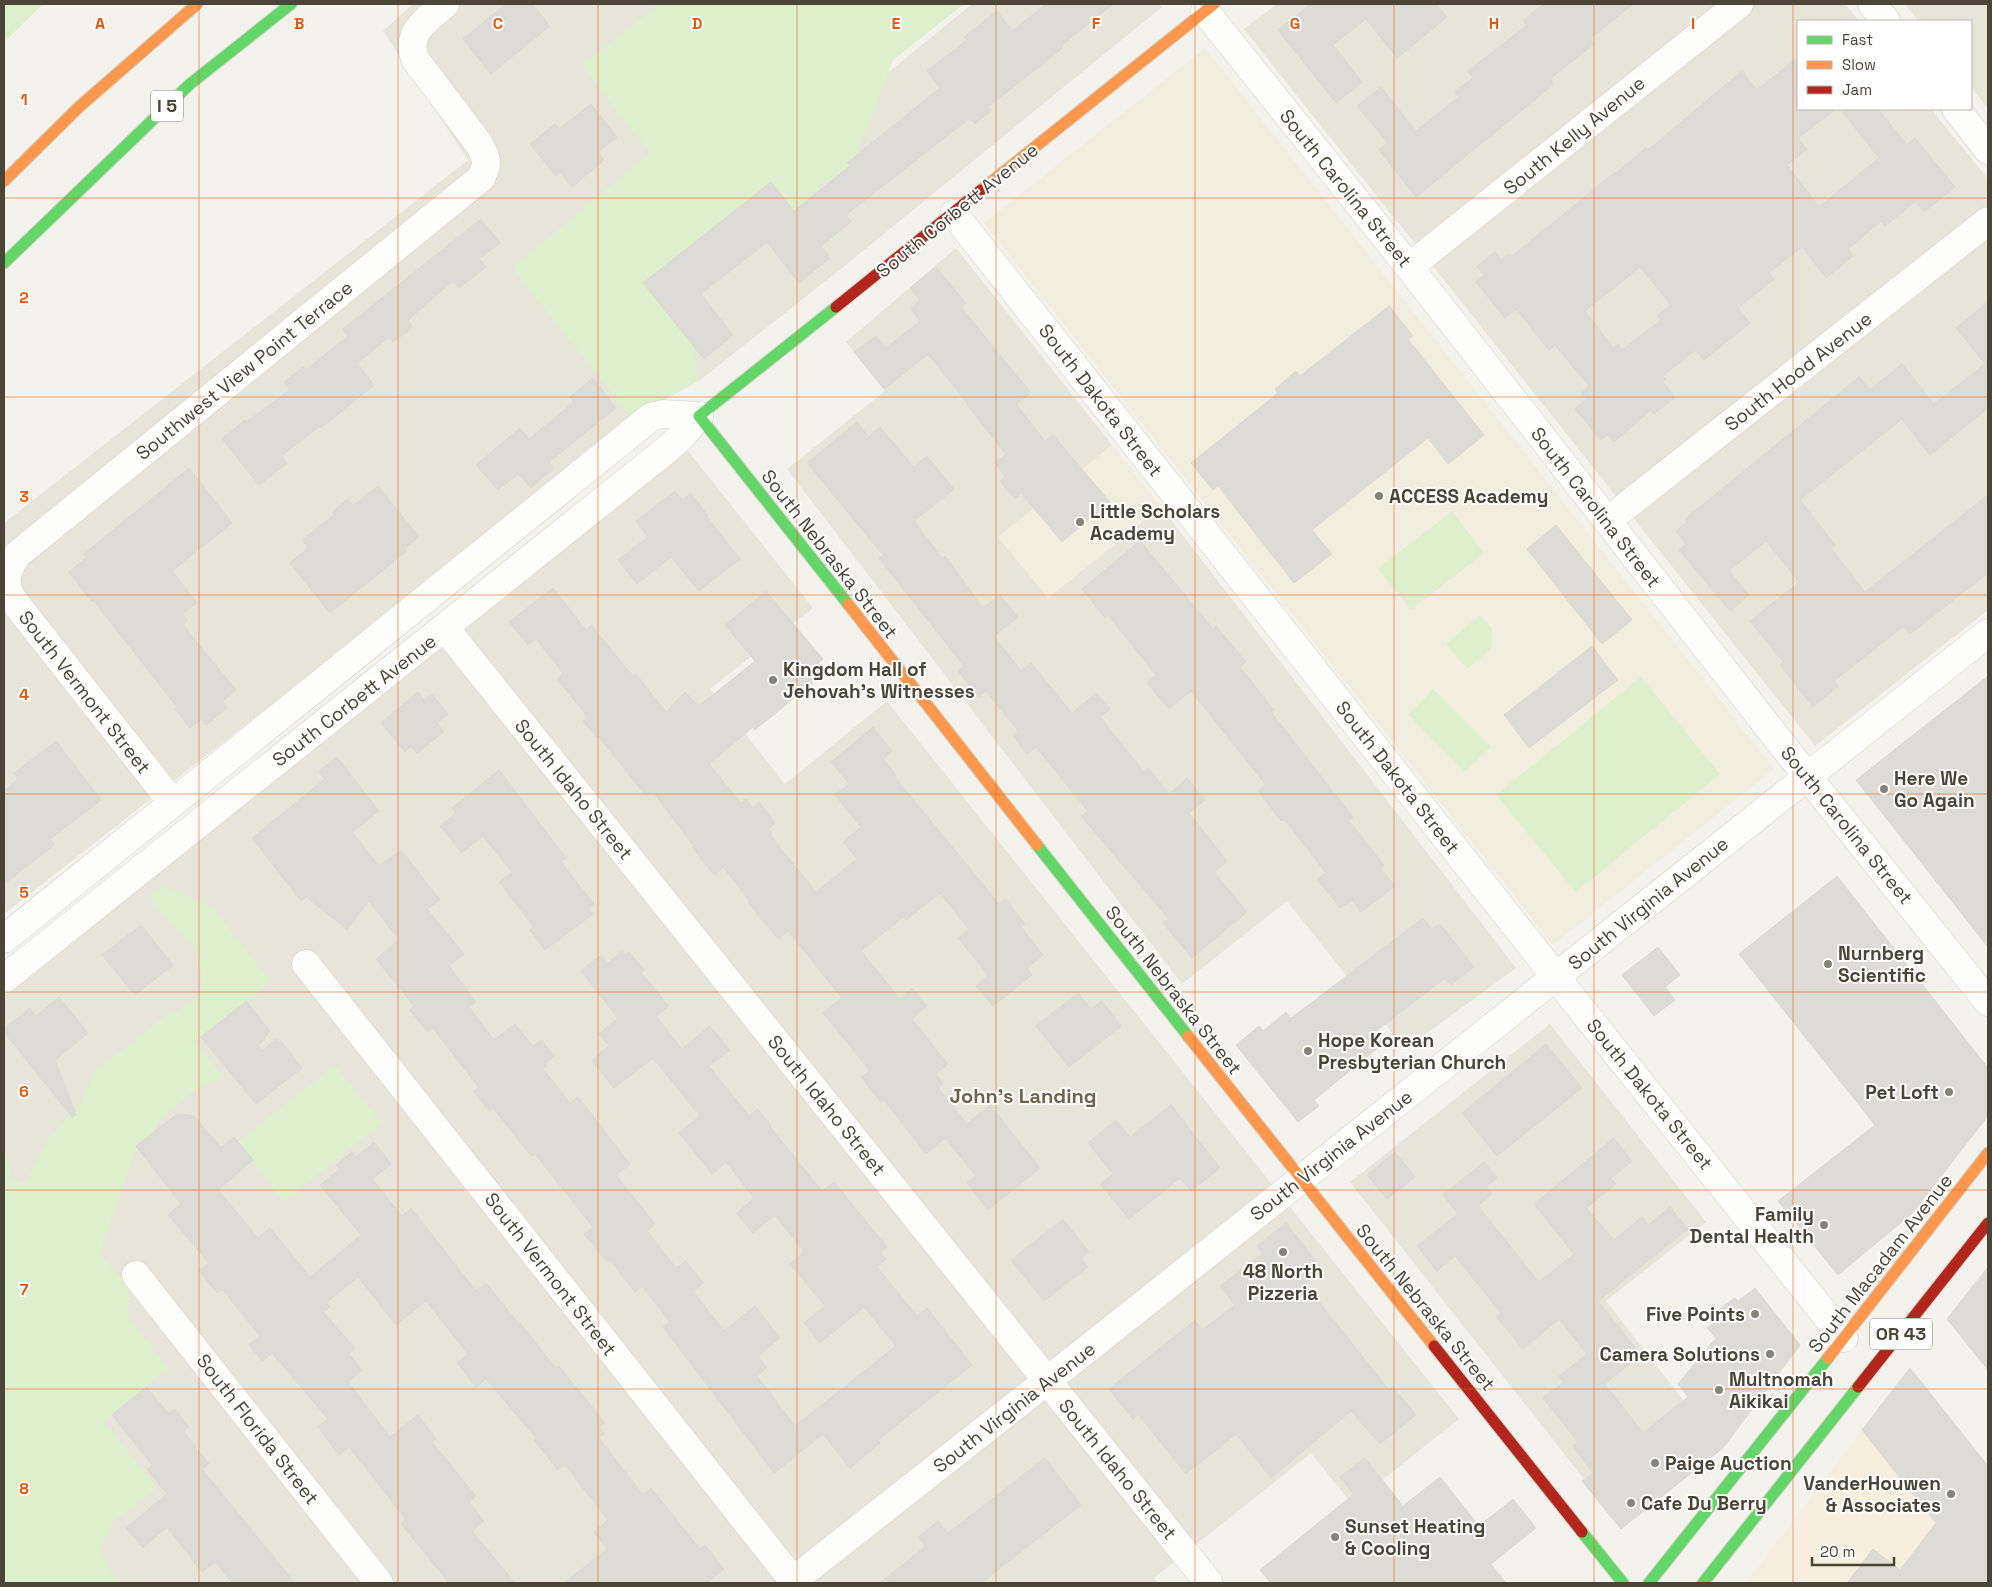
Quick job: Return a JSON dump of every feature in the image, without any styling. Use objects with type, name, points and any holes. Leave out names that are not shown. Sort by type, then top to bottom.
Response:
[{"type":"main road","points":[[4,181],[79,106],[197,4]]},
{"type":"main road","name":"I 5","points":[[4,263],[190,84],[291,4]]},
{"type":"main road","name":"South Corbett Avenue","points":[[699,416],[954,214],[1209,8]]},
{"type":"main road","name":"South Nebraska Street","points":[[699,416],[1623,1583]]},
{"type":"main road","name":"South Macadam Avenue","points":[[1649,1583],[1988,1153]]},
{"type":"main road","name":"OR 43","points":[[1703,1583],[1988,1223]]},
{"type":"street","name":"Southwest View Point Terrace","points":[[6,578],[10,563],[18,554],[481,178],[487,166],[485,156],[479,144],[415,59],[412,51],[412,43],[419,26],[445,4]]},
{"type":"street","name":"South Kelly Avenue","points":[[1409,267],[1739,4]]},
{"type":"street","points":[[1872,4],[1885,20]]},
{"type":"street","name":"South Carolina Street","points":[[1209,8],[1607,521],[1988,1002]]},
{"type":"street","points":[[1957,110],[1988,150]]},
{"type":"street","name":"South Dakota Street","points":[[954,214],[1844,1338]]},
{"type":"street","name":"South Hood Avenue","points":[[1607,521],[1988,221]]},
{"type":"street","name":"South Corbett Avenue","points":[[4,939],[651,417],[663,414],[699,416]]},
{"type":"street","name":"South Corbett Avenue","points":[[4,979],[670,448],[699,416]]},
{"type":"street","name":"South Vermont Street","points":[[6,578],[7,591],[13,600],[172,802]]},
{"type":"street","name":"South Idaho Street","points":[[445,628],[1209,1583]]},
{"type":"street","name":"South Virginia Avenue","points":[[793,1582],[1988,633]]},
{"type":"street","name":"South Vermont Street","points":[[306,964],[793,1582]]},
{"type":"street","name":"South Florida Street","points":[[136,1275],[379,1583]]},
{"type":"shaded area","points":[[413,4],[667,4],[668,148],[647,410],[4,914],[4,523],[468,160],[383,31]]},
{"type":"shaded area","points":[[972,4],[1159,4],[1162,7],[847,264],[699,381],[623,284],[771,168]]},
{"type":"shaded area","points":[[1277,4],[1845,4],[1858,20],[1797,20],[1797,110],[1932,110],[1988,179],[1988,610],[1815,746],[1244,29]]},
{"type":"shaded area","points":[[1905,4],[1988,4],[1988,109],[1972,88],[1972,20],[1918,20]]},
{"type":"shaded area","name":"ACCESS Academy","points":[[1205,48],[1774,769],[1553,945],[984,223]]},
{"type":"shaded area","points":[[956,248],[1112,445],[999,537],[1048,598],[1161,507],[1516,968],[1405,1049],[1287,901],[1182,984],[787,469],[885,391],[846,342]]},
{"type":"shaded area","name":"Little Scholars Academy","points":[[1112,445],[1161,507],[1048,598],[998,537]]},
{"type":"shaded area","points":[[688,451],[813,608],[710,689],[785,784],[887,701],[1459,1419],[1352,1504],[1311,1453],[1154,1578],[1158,1583],[4,1583],[4,996]]},
{"type":"shaded area","points":[[1550,1024],[1706,1222],[1606,1301],[1684,1401],[1584,1479],[1350,1182]]},
{"type":"shaded area","points":[[1862,1430],[1984,1583],[1746,1583]]},
{"type":"green space","points":[[4,4],[43,4],[4,42]]},
{"type":"green space","points":[[657,4],[964,4],[893,60],[848,178],[818,184],[840,237],[809,243],[752,212],[683,292],[699,381],[631,417],[512,268],[650,153],[581,65],[655,8]]},
{"type":"green space","points":[[1452,511],[1484,553],[1411,610],[1378,569]]},
{"type":"green space","points":[[1480,615],[1492,628],[1492,648],[1467,669],[1446,644]]},
{"type":"green space","points":[[1641,677],[1720,774],[1576,892],[1496,795]]},
{"type":"green space","points":[[1433,689],[1491,747],[1465,772],[1408,715]]},
{"type":"green space","points":[[163,885],[212,907],[271,982],[195,1041],[223,1077],[196,1089],[166,1114],[136,1150],[100,1252],[129,1290],[128,1317],[168,1368],[104,1421],[157,1488],[114,1521],[100,1549],[117,1583],[4,1583],[4,1147],[14,1182],[26,1182],[50,1136],[80,1103],[98,1067],[162,1018],[190,1005],[202,991],[201,967],[192,943],[157,909],[149,896]]},
{"type":"green space","points":[[335,1065],[382,1123],[283,1202],[238,1142]]},
{"type":"building","points":[[506,4],[532,4],[550,26],[491,74],[463,39]]},
{"type":"building","points":[[1046,4],[1113,4],[1062,45],[1063,48],[988,107],[991,111],[975,124],[970,118],[846,215],[851,222],[821,246],[830,258],[799,283],[767,242],[701,294],[733,335],[704,359],[643,283],[771,182],[794,211],[850,166],[847,163],[940,88],[927,71],[967,40],[964,37],[997,11],[1012,31]]},
{"type":"building","points":[[1311,4],[1436,4],[1447,17],[1397,58],[1366,19],[1333,45],[1362,82],[1336,103],[1278,30]]},
{"type":"building","points":[[1544,4],[1633,4],[1590,39],[1594,44],[1550,79],[1554,84],[1416,197],[1379,150],[1388,143],[1357,106],[1381,87],[1416,131],[1459,97],[1454,92],[1473,78],[1468,71],[1527,25],[1523,20]]},
{"type":"building","points":[[1797,58],[1797,110],[1835,110],[1798,138],[1807,149],[1787,165],[1819,207],[1879,158],[1841,110],[1879,110],[1907,145],[1915,138],[1955,187],[1924,212],[1916,201],[1885,226],[1881,221],[1848,249],[1853,256],[1826,278],[1802,247],[1769,273],[1774,279],[1738,308],[1750,323],[1704,360],[1695,350],[1663,376],[1666,379],[1663,382],[1675,397],[1654,414],[1651,410],[1614,442],[1608,434],[1601,440],[1575,409],[1586,399],[1581,393],[1589,386],[1555,345],[1549,350],[1516,309],[1505,318],[1476,282],[1484,275],[1477,266],[1495,252],[1501,260],[1509,254],[1511,257],[1615,172],[1646,148],[1648,150],[1742,71],[1757,90]],"holes":[[[1640,267],[1671,305],[1657,316],[1661,320],[1622,350],[1618,344],[1613,348],[1585,311]]]},
{"type":"building","points":[[591,104],[617,137],[598,152],[604,160],[572,187],[560,172],[556,176],[530,144],[555,124],[559,129]]},
{"type":"building","points":[[481,219],[500,243],[479,259],[486,267],[459,288],[453,281],[408,320],[413,327],[393,342],[389,337],[357,363],[374,385],[321,428],[320,426],[281,456],[287,463],[259,485],[222,439],[245,420],[247,422],[290,389],[284,382],[303,367],[306,370],[348,336],[343,329]]},
{"type":"building","points":[[936,267],[966,303],[961,307],[1031,393],[1016,404],[1045,441],[1053,435],[1110,502],[1062,542],[1021,493],[1015,499],[1000,481],[1006,477],[995,463],[1006,454],[928,354],[884,389],[854,352],[876,336],[886,348],[920,321],[910,308],[920,300],[910,288]]},
{"type":"building","points":[[1988,302],[1988,408],[1930,455],[1902,419],[1800,500],[1835,545],[1831,548],[1865,592],[1988,495],[1988,573],[1910,634],[1904,626],[1834,681],[1838,686],[1813,707],[1780,665],[1783,662],[1750,621],[1799,582],[1766,541],[1729,571],[1749,595],[1730,611],[1679,550],[1686,544],[1676,531],[1687,522],[1685,519],[1859,377],[1870,390],[1902,364],[1934,404],[1985,364],[1956,328]]},
{"type":"building","points":[[1389,306],[1413,336],[1408,339],[1484,435],[1448,464],[1428,438],[1312,530],[1332,554],[1294,583],[1218,486],[1213,490],[1191,463],[1278,393],[1275,389],[1296,371],[1300,376]]},
{"type":"building","points":[[593,378],[616,408],[549,462],[554,468],[531,488],[518,474],[498,490],[476,465],[520,428],[529,439],[574,402],[570,397]]},
{"type":"building","points":[[857,422],[869,437],[880,427],[914,467],[927,456],[954,489],[914,521],[942,558],[945,556],[983,608],[1000,595],[1018,617],[994,636],[1021,671],[1031,663],[1072,713],[1096,693],[1110,709],[1100,717],[1144,772],[1148,768],[1169,794],[1187,778],[1205,800],[1189,813],[1227,861],[1214,872],[1247,912],[1192,958],[1163,923],[1169,919],[1081,816],[1088,811],[1036,747],[1027,754],[1013,736],[1019,732],[986,691],[979,697],[958,671],[964,666],[879,558],[883,555],[807,463]]},
{"type":"building","points":[[189,468],[232,523],[172,571],[197,603],[183,614],[187,621],[183,625],[236,690],[222,702],[227,708],[206,725],[202,719],[190,728],[175,709],[177,707],[69,572],[87,557],[84,554]]},
{"type":"building","points":[[378,486],[419,537],[405,548],[407,551],[330,613],[290,563],[308,548],[302,540],[334,515],[332,512],[348,499],[353,506]]},
{"type":"building","points":[[675,491],[682,500],[691,493],[740,559],[699,591],[671,557],[637,584],[618,560],[648,537],[636,521]]},
{"type":"building","points":[[1556,525],[1632,620],[1602,644],[1527,549]]},
{"type":"building","points":[[1140,541],[1213,629],[1216,626],[1246,662],[1240,667],[1274,710],[1271,712],[1353,817],[1349,821],[1384,865],[1380,868],[1395,886],[1361,912],[1352,900],[1340,908],[1317,879],[1326,873],[1284,819],[1281,821],[1258,791],[1266,785],[1191,691],[1169,709],[1147,683],[1156,675],[1108,615],[1105,618],[1082,589]]},
{"type":"building","points":[[553,588],[586,630],[591,625],[633,676],[636,674],[666,712],[685,692],[699,706],[755,661],[725,625],[766,591],[823,659],[818,663],[826,672],[755,730],[753,727],[709,764],[741,803],[746,799],[753,808],[759,802],[775,823],[768,829],[772,833],[770,835],[816,892],[857,859],[843,842],[861,827],[835,795],[849,784],[831,762],[873,727],[892,751],[883,759],[896,775],[894,776],[999,904],[1005,899],[1025,924],[1021,927],[1043,955],[1027,968],[1032,975],[993,1006],[976,986],[988,975],[958,938],[969,929],[940,893],[906,920],[903,917],[861,951],[900,999],[912,988],[927,1006],[912,1019],[948,1064],[936,1074],[943,1084],[938,1088],[967,1124],[990,1105],[1040,1168],[988,1210],[967,1183],[976,1176],[945,1138],[926,1154],[884,1100],[881,1102],[861,1077],[870,1071],[823,1013],[842,998],[788,931],[778,939],[748,903],[750,901],[723,867],[714,875],[652,791],[646,796],[599,737],[597,738],[583,721],[588,717],[557,679],[563,673],[536,639],[528,645],[509,622]]},
{"type":"building","points":[[1592,646],[1618,680],[1529,748],[1504,715]]},
{"type":"building","points":[[1988,676],[1988,947],[1856,780]]},
{"type":"building","points":[[418,692],[424,700],[432,694],[448,714],[437,723],[444,732],[417,753],[411,746],[405,752],[381,723]]},
{"type":"building","points":[[56,741],[101,800],[50,839],[54,845],[4,884],[4,791],[18,779],[14,773]]},
{"type":"building","points":[[337,757],[379,811],[352,832],[379,866],[401,850],[440,900],[427,909],[464,954],[449,966],[476,1002],[469,1007],[494,1040],[515,1024],[533,1046],[541,1040],[554,1056],[545,1064],[546,1066],[543,1069],[570,1103],[578,1097],[630,1164],[616,1175],[655,1224],[647,1231],[676,1268],[686,1261],[703,1283],[693,1291],[724,1331],[755,1306],[780,1338],[758,1356],[767,1368],[757,1376],[795,1426],[896,1346],[864,1307],[820,1343],[804,1323],[825,1306],[790,1264],[804,1252],[775,1215],[753,1233],[737,1213],[754,1198],[726,1162],[712,1174],[679,1133],[700,1116],[653,1058],[614,1088],[592,1060],[609,1046],[599,1034],[618,1018],[581,971],[601,955],[608,963],[622,951],[625,955],[629,952],[644,970],[641,973],[669,1006],[656,1016],[682,1049],[710,1026],[730,1050],[709,1066],[749,1116],[758,1109],[770,1127],[822,1191],[834,1182],[887,1247],[881,1252],[886,1259],[877,1267],[917,1316],[927,1308],[972,1365],[878,1440],[880,1443],[850,1468],[823,1434],[774,1473],[663,1327],[670,1322],[642,1286],[635,1292],[610,1260],[607,1262],[584,1234],[593,1227],[535,1154],[531,1156],[493,1108],[489,1111],[474,1091],[479,1088],[433,1028],[427,1032],[410,1010],[414,1006],[376,959],[399,940],[369,901],[347,929],[306,897],[301,901],[252,838],[325,779],[319,771]]},
{"type":"building","points":[[499,770],[566,858],[561,862],[594,904],[588,908],[593,914],[545,950],[530,930],[534,927],[499,882],[512,872],[483,836],[462,853],[440,826],[456,813],[452,808]]},
{"type":"building","points":[[1837,876],[1988,1068],[1988,1116],[1920,1203],[1922,1205],[1838,1275],[1778,1201],[1875,1125],[1739,954]]},
{"type":"building","points":[[1423,918],[1432,929],[1440,924],[1474,967],[1451,985],[1445,978],[1375,1032],[1384,1043],[1314,1100],[1319,1106],[1298,1122],[1236,1045],[1259,1026],[1263,1031],[1286,1012],[1291,1018]]},
{"type":"building","points":[[141,925],[173,965],[135,995],[102,955]]},
{"type":"building","points":[[1658,947],[1680,975],[1665,987],[1675,1000],[1654,1016],[1622,975]]},
{"type":"building","points":[[1078,993],[1091,1009],[1102,1001],[1121,1026],[1069,1067],[1036,1026]]},
{"type":"building","points":[[59,997],[88,1033],[55,1060],[76,1115],[72,1117],[4,1032],[4,1029],[30,1008],[36,1016]]},
{"type":"building","points":[[246,1001],[270,1031],[258,1046],[263,1050],[276,1039],[278,1042],[280,1040],[302,1068],[256,1104],[201,1037]]},
{"type":"building","points":[[1546,1044],[1582,1088],[1497,1156],[1462,1113]]},
{"type":"building","points":[[1171,1105],[1220,1168],[1191,1191],[1180,1178],[1129,1219],[1100,1184],[1113,1174],[1088,1143],[1116,1120],[1130,1137]]},
{"type":"building","points":[[177,1114],[194,1116],[221,1147],[234,1137],[253,1160],[218,1190],[258,1238],[270,1228],[310,1277],[361,1235],[320,1185],[340,1169],[336,1165],[352,1152],[356,1157],[374,1142],[391,1164],[372,1179],[402,1216],[411,1208],[476,1291],[486,1283],[556,1368],[559,1366],[605,1423],[599,1427],[604,1434],[599,1438],[643,1495],[651,1488],[700,1549],[705,1545],[724,1569],[707,1583],[564,1583],[607,1549],[594,1532],[608,1520],[565,1465],[558,1470],[534,1440],[536,1438],[486,1379],[476,1387],[457,1363],[468,1354],[426,1301],[396,1325],[358,1277],[326,1303],[330,1307],[323,1312],[355,1348],[349,1354],[362,1370],[348,1382],[390,1437],[418,1415],[436,1439],[432,1442],[476,1496],[469,1502],[484,1521],[472,1531],[515,1583],[449,1583],[401,1524],[406,1519],[349,1447],[339,1455],[318,1427],[328,1419],[272,1353],[262,1361],[249,1345],[260,1336],[222,1289],[217,1293],[199,1271],[209,1263],[168,1215],[181,1204],[136,1146]]},
{"type":"building","points":[[1614,1138],[1632,1161],[1611,1178],[1616,1184],[1586,1208],[1614,1240],[1642,1217],[1648,1225],[1670,1207],[1688,1229],[1598,1301],[1641,1355],[1605,1384],[1643,1433],[1688,1397],[1678,1384],[1716,1338],[1707,1328],[1721,1317],[1717,1311],[1735,1298],[1738,1301],[1755,1288],[1800,1345],[1723,1448],[1621,1529],[1582,1481],[1593,1473],[1573,1446],[1578,1442],[1543,1398],[1564,1382],[1559,1376],[1587,1354],[1559,1319],[1523,1349],[1496,1316],[1501,1313],[1455,1256],[1437,1271],[1417,1246],[1458,1214],[1443,1195],[1484,1162],[1497,1178],[1486,1187],[1492,1194],[1478,1206],[1539,1282],[1574,1254],[1534,1204]]},
{"type":"building","points":[[1395,1152],[1415,1177],[1387,1199],[1367,1175]]},
{"type":"building","points":[[1063,1219],[1089,1252],[1081,1259],[1088,1267],[1044,1301],[1011,1260]]},
{"type":"building","points":[[1286,1223],[1323,1270],[1305,1284],[1389,1390],[1393,1387],[1416,1415],[1380,1444],[1351,1411],[1271,1478],[1236,1434],[1186,1474],[1138,1414],[1133,1419],[1109,1389],[1195,1320],[1202,1330],[1235,1305],[1220,1286],[1263,1253],[1257,1246]]},
{"type":"building","points":[[1988,1267],[1988,1370],[1947,1319]]},
{"type":"building","name":"VanderHouwen & Associates","points":[[1910,1368],[1988,1466],[1988,1583],[1847,1583],[1873,1549],[1900,1570],[1936,1523],[1862,1430]]},
{"type":"building","points":[[146,1387],[169,1414],[175,1409],[189,1427],[184,1432],[209,1464],[202,1469],[295,1583],[232,1583],[216,1562],[202,1572],[167,1527],[143,1548],[126,1528],[167,1494],[147,1469],[152,1465],[112,1415]]},
{"type":"building","points":[[1045,1458],[1081,1505],[981,1583],[880,1583],[926,1546],[918,1537],[938,1521],[948,1533]]},
{"type":"building","points":[[1365,1458],[1403,1506],[1440,1477],[1479,1526],[1513,1499],[1536,1528],[1491,1564],[1506,1583],[1271,1583],[1260,1570],[1354,1494],[1340,1477]]},
{"type":"traffic: fast","points":[[4,263],[190,84],[291,4]]},
{"type":"traffic: fast","points":[[836,307],[699,416],[848,604]]},
{"type":"traffic: fast","points":[[1037,845],[1188,1036]]},
{"type":"traffic: fast","points":[[1649,1583],[1828,1358]]},
{"type":"traffic: fast","points":[[1703,1583],[1858,1387]]},
{"type":"traffic: fast","points":[[1582,1532],[1623,1583]]},
{"type":"traffic: slow","points":[[4,181],[79,107],[197,4]]},
{"type":"traffic: slow","points":[[981,190],[1214,4]]},
{"type":"traffic: slow","points":[[848,604],[1037,845]]},
{"type":"traffic: slow","points":[[1188,1036],[1434,1346]]},
{"type":"traffic: slow","points":[[1828,1358],[1988,1153]]},
{"type":"traffic: jam","points":[[836,307],[981,190]]},
{"type":"traffic: jam","points":[[1858,1387],[1988,1223]]},
{"type":"traffic: jam","points":[[1434,1346],[1582,1532]]},
{"type":"place","name":"ACCESS Academy","points":[[1379,496]]},
{"type":"place","name":"Little Scholars Academy","points":[[1080,522]]},
{"type":"place","name":"Kingdom Hall of Jehovah's Witnesses","points":[[773,680]]},
{"type":"place","name":"Here We Go Again","points":[[1884,789]]},
{"type":"place","name":"Nurnberg Scientific","points":[[1828,964]]},
{"type":"place","name":"Hope Korean Presbyterian Church","points":[[1308,1051]]},
{"type":"place","name":"Pet Loft","points":[[1949,1092]]},
{"type":"place","name":"Family Dental Health","points":[[1824,1225]]},
{"type":"place","name":"48 North Pizzeria","points":[[1283,1252]]},
{"type":"place","name":"Five Points","points":[[1755,1314]]},
{"type":"place","name":"Camera Solutions","points":[[1770,1354]]},
{"type":"place","name":"Multnomah Aikikai","points":[[1719,1390]]},
{"type":"place","name":"Paige Auction","points":[[1655,1463]]},
{"type":"place","name":"VanderHouwen & Associates","points":[[1951,1494]]},
{"type":"place","name":"Cafe Du Berry","points":[[1631,1503]]},
{"type":"place","name":"Sunset Heating & Cooling","points":[[1335,1537]]},
{"type":"district","name":"John's Landing","points":[[1023,1096]]}]
